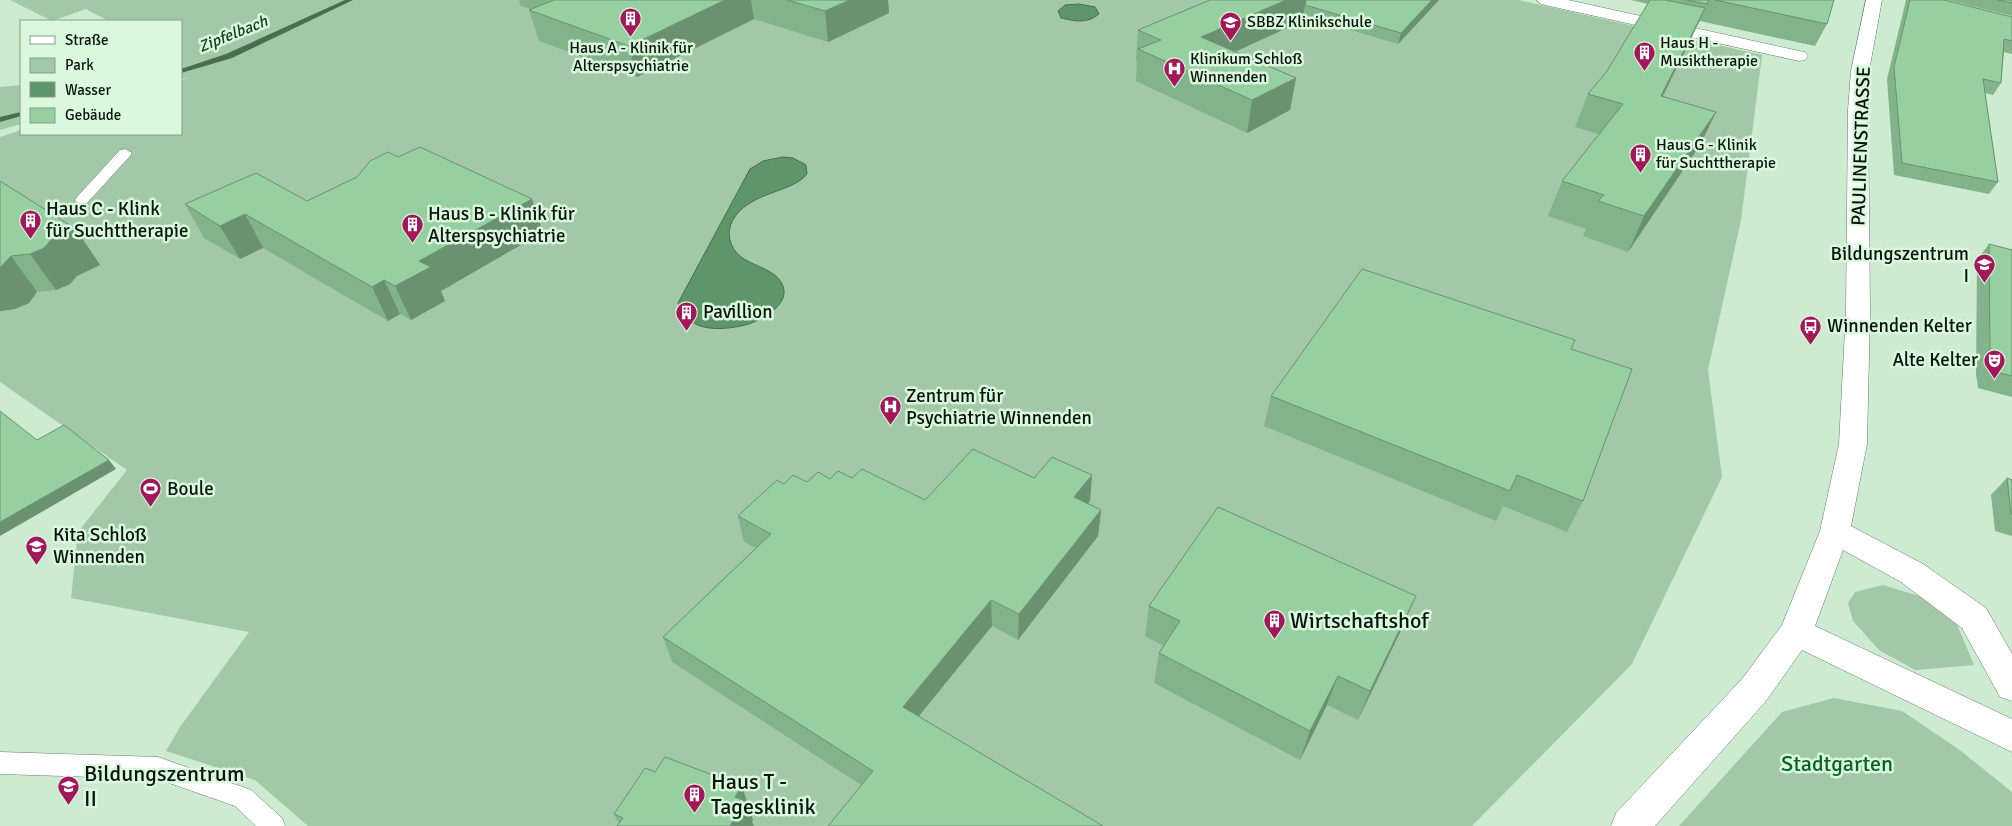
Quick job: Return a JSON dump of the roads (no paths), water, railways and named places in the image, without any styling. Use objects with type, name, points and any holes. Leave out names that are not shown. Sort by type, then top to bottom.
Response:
[{"type":"street","points":[[1545,0],[1799,56]]},
{"type":"street","name":"PAULINENSTRASSE","points":[[1630,826],[1754,690],[1796,632],[1835,531],[1853,444],[1858,311],[1858,110],[1860,71],[1874,0]]},
{"type":"street","points":[[1835,531],[1912,573],[1974,618],[2012,686]]},
{"type":"street","points":[[1796,632],[2012,736]]},
{"type":"lane","points":[[82,200],[125,153]]},
{"type":"lane","points":[[0,763],[158,768],[243,798],[273,826]]},
{"type":"water","points":[[1079,4],[1095,7],[1099,14],[1090,19],[1076,21],[1061,18],[1058,11],[1065,5]]},
{"type":"water","points":[[783,157],[793,158],[806,165],[807,174],[792,185],[751,202],[734,218],[729,234],[734,249],[739,255],[776,276],[784,290],[783,298],[779,305],[765,317],[748,324],[731,328],[712,328],[695,324],[682,312],[678,303],[750,169],[763,161]]},
{"type":"waterway","name":"Zipfelbach","points":[[182,71],[229,56],[350,0]]},
{"type":"waterway","name":"Zipfelbach","points":[[0,120],[20,114]]},
{"type":"place","name":"Haus A - Klinik für Alterspsychiatrie","points":[[631,38]]},
{"type":"place","name":"SBBZ Klinikschule","points":[[1231,41]]},
{"type":"place","name":"Haus H - Musiktherapie","points":[[1644,71]]},
{"type":"place","name":"Klinikum Schloß Winnenden","points":[[1174,87]]},
{"type":"place","name":"Haus G - Klinik für Suchttherapie","points":[[1640,173]]},
{"type":"place","name":"Haus C - Klink für Suchttherapie","points":[[30,239]]},
{"type":"place","name":"Haus B - Klinik für Alterspsychiatrie","points":[[412,244]]},
{"type":"place","name":"Bildungszentrum I","points":[[1985,284]]},
{"type":"place","name":"Pavillion","points":[[687,331]]},
{"type":"place","name":"Winnenden Kelter","points":[[1811,345]]},
{"type":"place","name":"Alte Kelter","points":[[1994,379]]},
{"type":"place","name":"Zentrum für Psychiatrie Winnenden","points":[[890,426]]},
{"type":"place","name":"Boule","points":[[151,508]]},
{"type":"place","name":"Kita Schloß Winnenden","points":[[37,565]]},
{"type":"place","name":"Wirtschaftshof","points":[[1274,639]]},
{"type":"place","name":"Bildungszentrum II","points":[[68,805]]},
{"type":"place","name":"Haus T - Tagesklinik","points":[[695,813]]},
{"type":"park label","name":"Stadtgarten","points":[[1837,763]]}]
